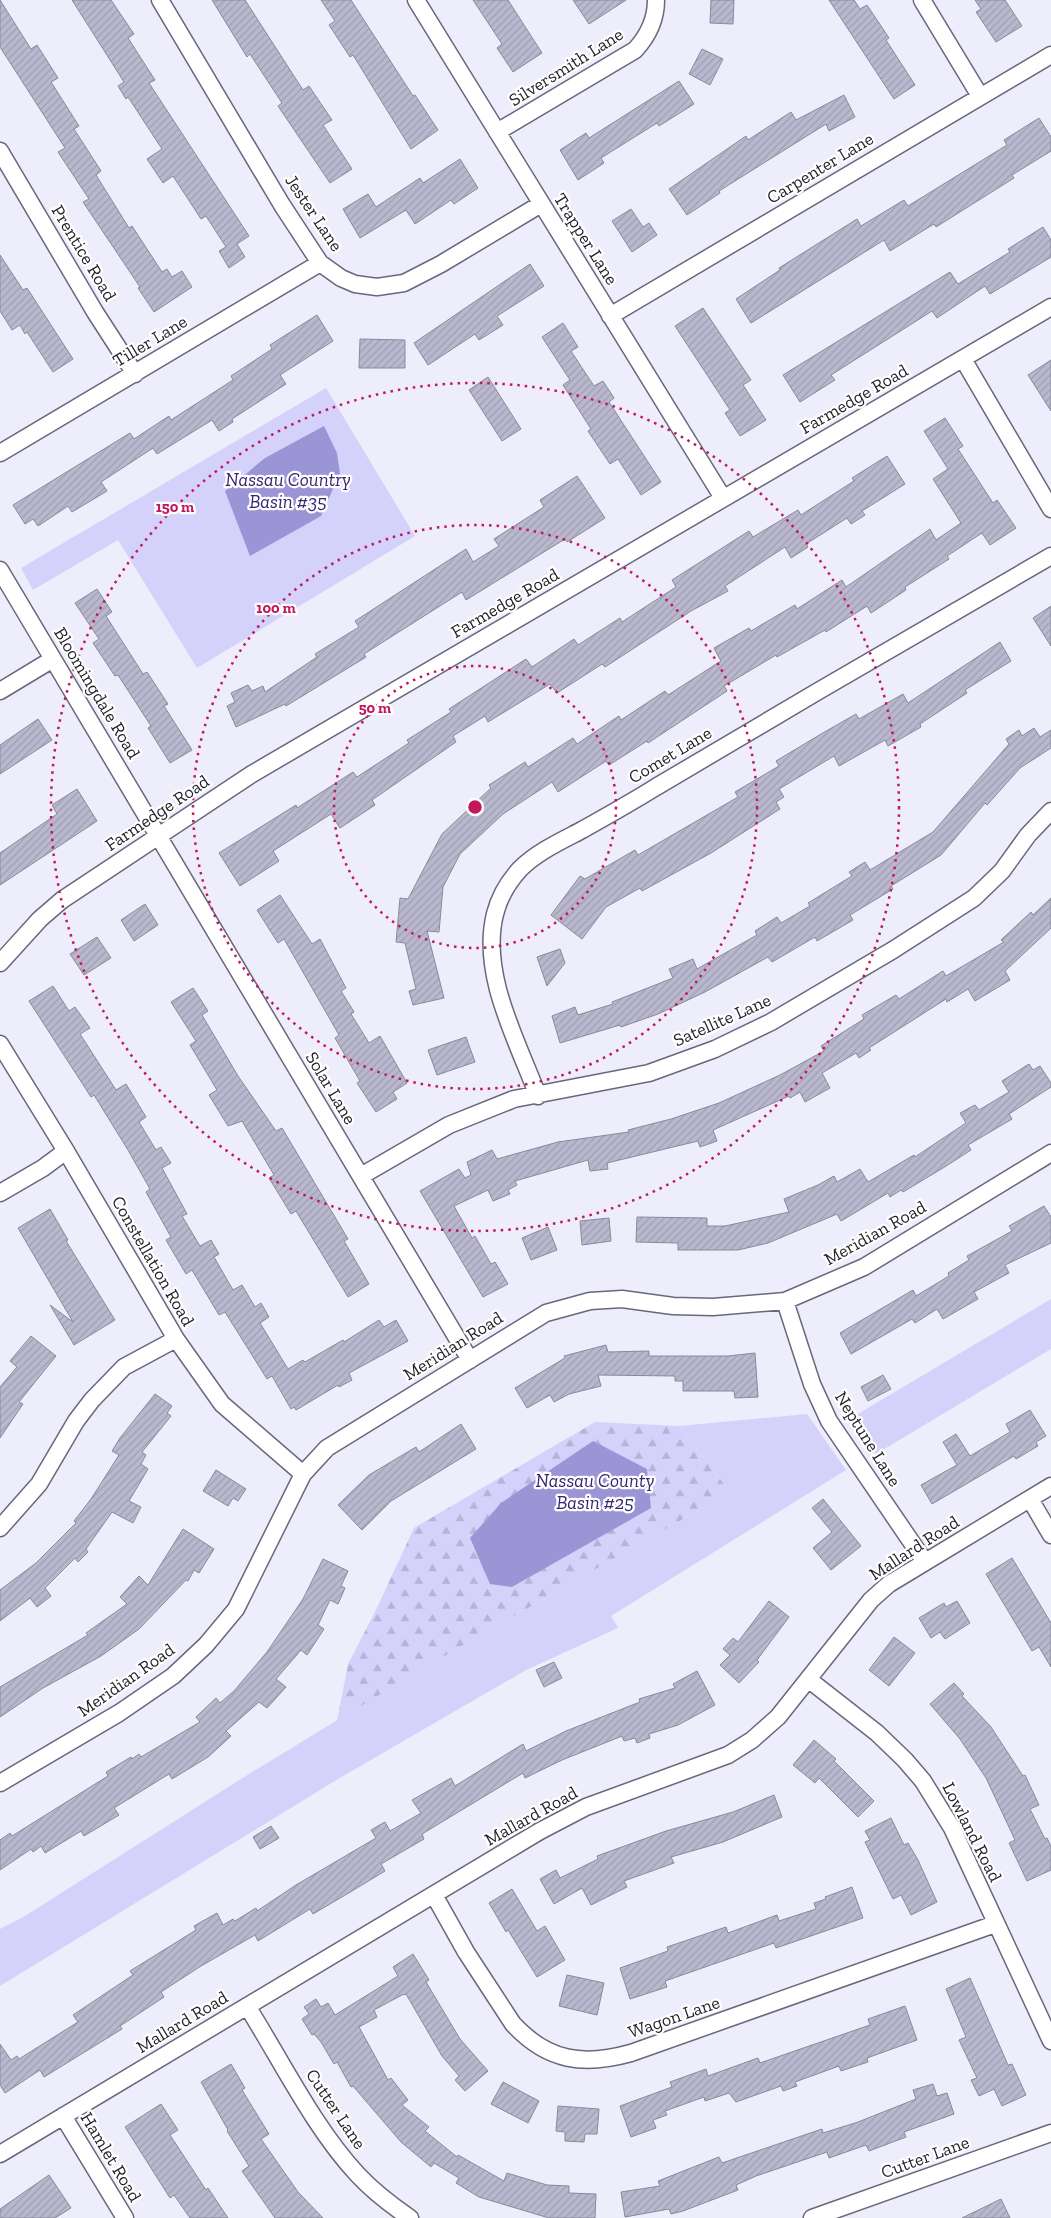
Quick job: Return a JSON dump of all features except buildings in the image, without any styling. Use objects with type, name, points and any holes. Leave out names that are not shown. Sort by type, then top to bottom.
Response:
[{"type":"street","name":"Jester Lane","points":[[160,0],[282,205],[320,264],[341,278],[355,284],[377,287],[404,283],[441,264],[541,204]]},
{"type":"street","name":"Trapper Lane","points":[[416,0],[723,498]]},
{"type":"street","name":"Silversmith Lane","points":[[497,132],[635,50],[643,42],[654,18],[656,0]]},
{"type":"street","points":[[922,0],[980,96]]},
{"type":"street","name":"Carpenter Lane","points":[[610,316],[1051,55]]},
{"type":"street","name":"Prentice Road","points":[[0,151],[95,312],[135,374]]},
{"type":"street","name":"Tiller Lane","points":[[0,453],[320,264]]},
{"type":"street","name":"Farmedge Road","points":[[0,963],[40,918],[62,900],[252,774],[1051,307]]},
{"type":"street","points":[[963,359],[1051,509]]},
{"type":"street","name":"Comet Lane","points":[[538,1096],[502,1002],[492,961],[492,932],[495,913],[503,893],[520,869],[547,849],[623,807],[829,684],[1051,556]]},
{"type":"street","name":"Bloomingdale Road","points":[[0,570],[159,836]]},
{"type":"street","points":[[0,691],[53,659]]},
{"type":"street","name":"Satellite Lane","points":[[361,1176],[450,1124],[514,1099],[538,1096],[649,1073],[716,1049],[771,1022],[893,950],[974,898],[1002,871],[1028,836],[1051,811]]},
{"type":"street","name":"Solar Lane","points":[[159,836],[470,1360]]},
{"type":"street","name":"Constellation Road","points":[[0,1044],[66,1151],[176,1340],[222,1404],[303,1474]]},
{"type":"street","points":[[0,1193],[43,1168],[66,1151]]},
{"type":"street","name":"Meridian Road","points":[[0,1783],[119,1712],[173,1676],[206,1645],[236,1609],[303,1474],[327,1448],[546,1313],[590,1301],[622,1299],[673,1306],[713,1307],[785,1301],[864,1267],[1051,1153]]},
{"type":"street","name":"Neptune Lane","points":[[785,1301],[812,1384],[829,1421],[925,1562]]},
{"type":"street","points":[[0,1528],[39,1484],[76,1421],[92,1400],[124,1367],[176,1340]]},
{"type":"street","name":"Mallard Road","points":[[0,2154],[540,1831],[586,1807],[728,1755],[752,1740],[778,1717],[870,1600],[889,1584],[1051,1486]]},
{"type":"street","points":[[1030,1499],[1051,1535]]},
{"type":"street","name":"Lowland Road","points":[[808,1679],[877,1733],[906,1760],[923,1781],[952,1828],[996,1924],[1045,2012],[1051,2041]]},
{"type":"street","name":"Wagon Lane","points":[[434,1895],[466,1952],[513,2024],[522,2034],[544,2049],[563,2057],[589,2061],[604,2060],[631,2053],[996,1924]]},
{"type":"street","name":"Cutter Lane","points":[[247,2006],[329,2140],[358,2175],[386,2201],[410,2218]]},
{"type":"street","name":"Hamlet Road","points":[[63,2116],[125,2218]]},
{"type":"street","name":"Cutter Lane","points":[[812,2218],[1051,2133]]},
{"type":"green space","name":"Nassau Country Basin #35","points":[[326,388],[415,536],[197,668],[118,540],[33,590],[21,568]]},
{"type":"green space","points":[[1051,1299],[1051,1349],[876,1454],[851,1418]]},
{"type":"green space","points":[[807,1414],[846,1470],[611,1616],[618,1628],[526,1670],[338,1779],[0,1986],[0,1929],[25,1916],[241,1779],[413,1674],[730,1492],[679,1426]]},
{"type":"green space","points":[[595,1422],[679,1426],[730,1492],[413,1674],[337,1721],[348,1664],[375,1612],[414,1528]]},
{"type":"water","name":"Nassau Country Basin #35","points":[[324,426],[337,453],[340,473],[321,516],[250,556],[225,491],[265,458]]},
{"type":"water","name":"Nassau County Basin #25","points":[[593,1441],[647,1469],[651,1508],[512,1587],[490,1584],[470,1538],[501,1503]]}]
